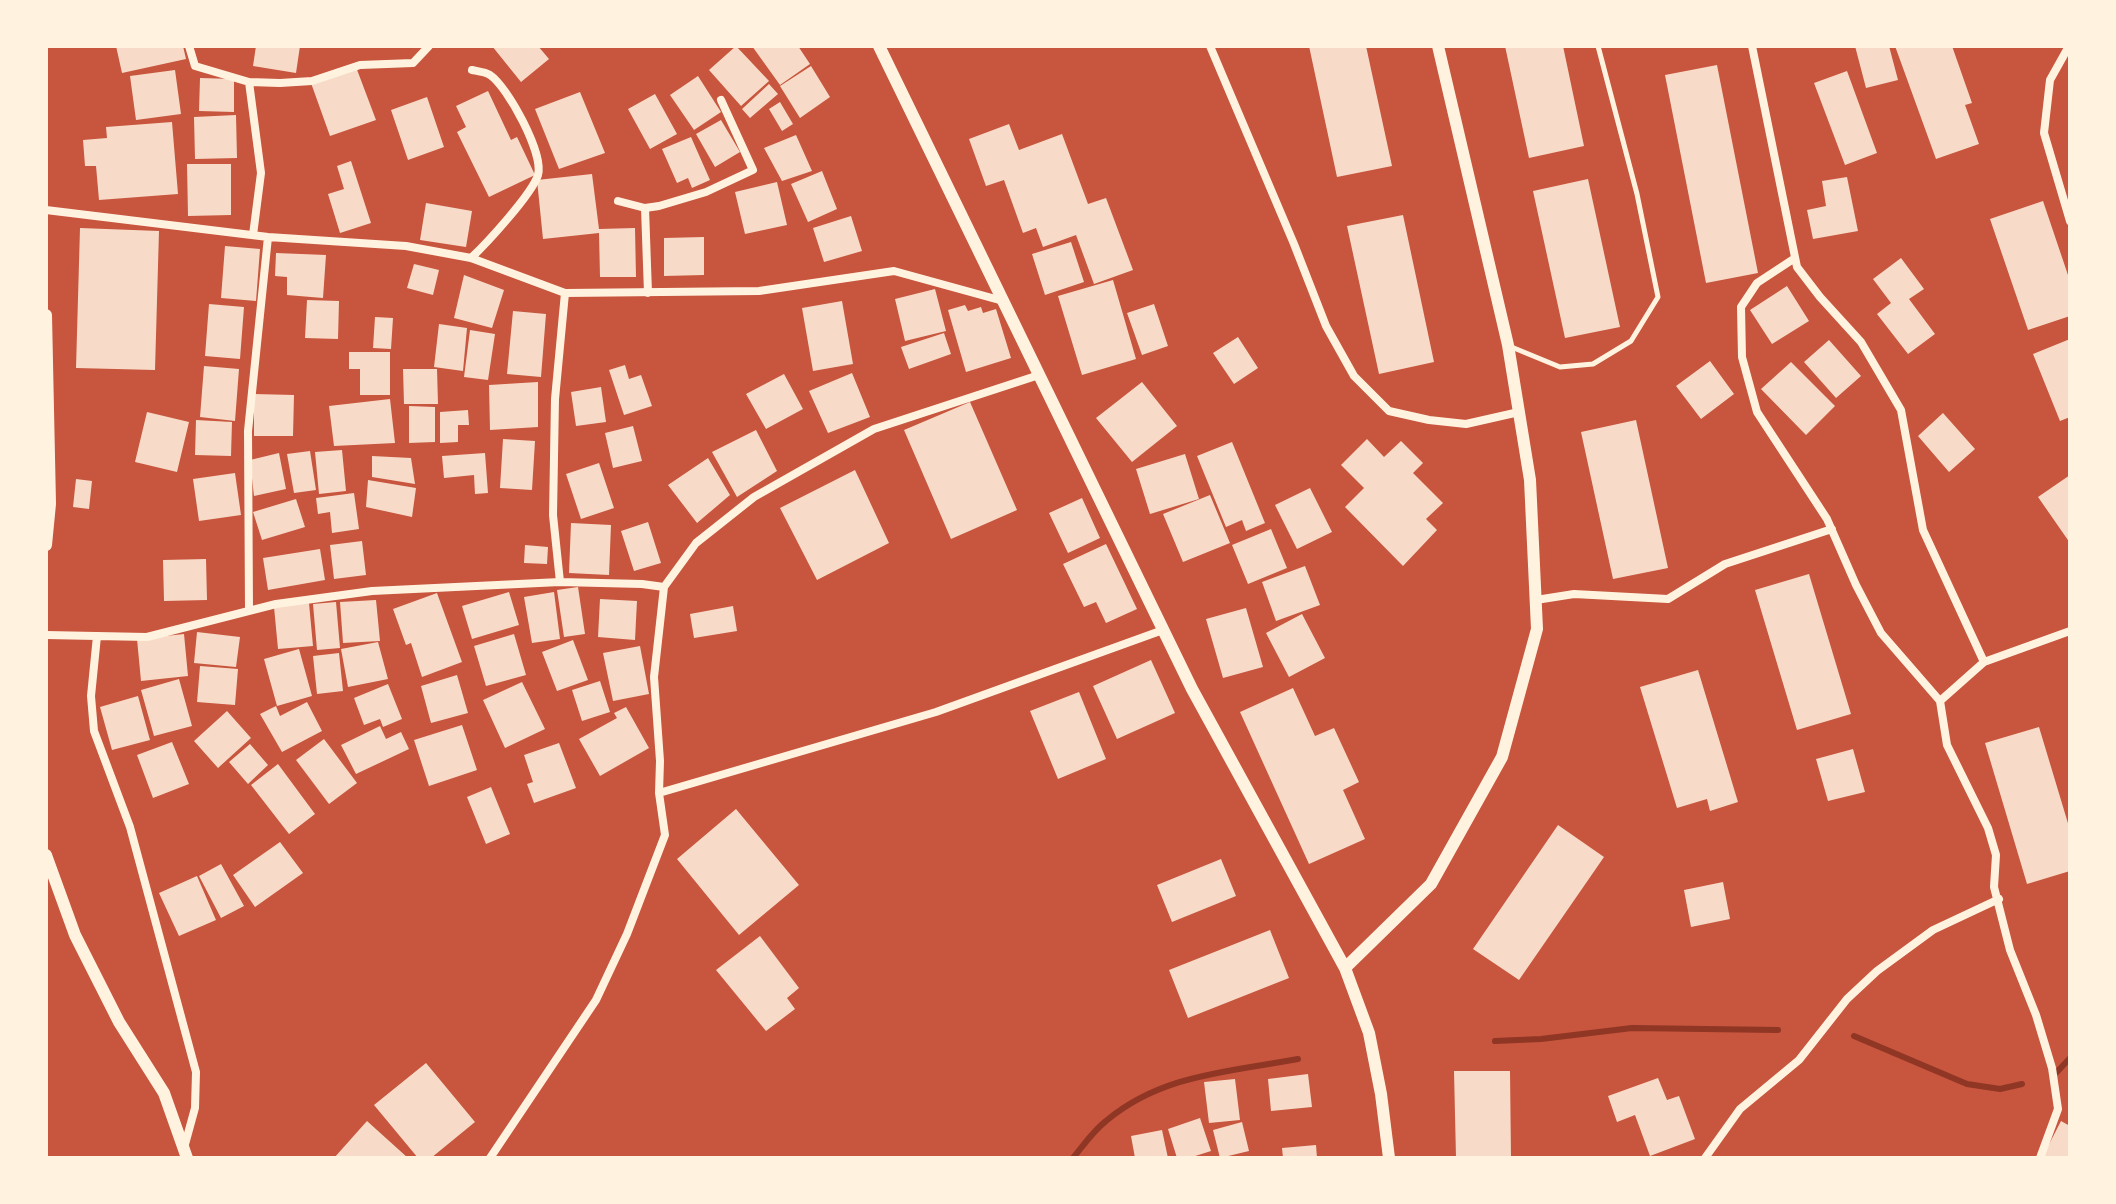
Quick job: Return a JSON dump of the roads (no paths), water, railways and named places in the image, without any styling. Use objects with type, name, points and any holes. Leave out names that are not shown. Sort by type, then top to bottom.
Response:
[{"type":"street","points":[[189,46],[195,66],[249,82],[280,83],[312,81],[360,65],[413,63],[429,46]]},
{"type":"street","points":[[879,46],[1192,689],[1345,968],[1369,1033],[1389,1158]]},
{"type":"street","points":[[1210,46],[1326,326],[1354,376],[1389,411],[1429,420],[1466,424],[1519,412]]},
{"type":"street","points":[[1345,968],[1431,884],[1502,757],[1537,629],[1530,480],[1508,345],[1438,46]]},
{"type":"street","points":[[1752,46],[1797,267],[1861,342],[1901,410],[1923,530],[1984,662]]},
{"type":"street","points":[[2069,46],[2050,80],[2044,133],[2070,221]]},
{"type":"street","points":[[471,258],[489,241],[530,189],[539,172],[537,156],[519,114],[490,74],[472,70]]},
{"type":"street","points":[[249,82],[261,173],[253,235]]},
{"type":"street","points":[[618,201],[645,208],[706,192],[753,170],[721,100]]},
{"type":"street","points":[[645,208],[648,293]]},
{"type":"street","points":[[46,210],[268,237],[406,246],[471,258],[565,293],[759,291],[894,271],[1003,301]]},
{"type":"street","points":[[249,611],[248,431],[268,237]]},
{"type":"street","points":[[1795,258],[1757,283],[1741,307],[1742,357],[1757,412],[1832,529],[1881,633],[1940,701],[1947,745],[1988,828],[1996,855],[1994,887],[2010,950],[2036,1015],[2052,1068],[2058,1109],[2040,1158]]},
{"type":"street","points":[[560,582],[553,515],[555,399],[565,293]]},
{"type":"street","points":[[46,315],[46,545]]},
{"type":"street","points":[[490,1158],[596,1000],[627,934],[665,835],[659,793],[654,677],[664,587],[696,543],[754,497],[874,429],[1039,375]]},
{"type":"street","points":[[1536,600],[1574,594],[1668,599],[1725,564],[1832,529]]},
{"type":"street","points":[[46,635],[147,637],[276,604],[372,591],[560,582],[664,587]]},
{"type":"street","points":[[659,793],[936,712],[1163,630]]},
{"type":"street","points":[[1940,701],[1984,662],[2070,631]]},
{"type":"street","points":[[97,636],[91,696],[94,731],[130,827],[196,1072],[195,1108],[186,1153]]},
{"type":"street","points":[[46,855],[75,935],[119,1022],[164,1093],[186,1153]]},
{"type":"street","points":[[1705,1158],[1740,1109],[1799,1060],[1847,999],[1877,971],[1933,930],[1999,899]]},
{"type":"lane","points":[[1508,345],[1560,367],[1593,364],[1631,341],[1658,297],[1637,194],[1598,46]]},
{"type":"waterway","points":[[1495,1041],[1632,1028],[1778,1030]]},
{"type":"waterway","points":[[1854,1036],[1967,1084],[2000,1089],[2022,1084]]},
{"type":"waterway","points":[[2057,1072],[2070,1058]]},
{"type":"waterway","points":[[1073,1158],[1101,1125],[1127,1105],[1150,1093],[1197,1077],[1298,1059]]}]
